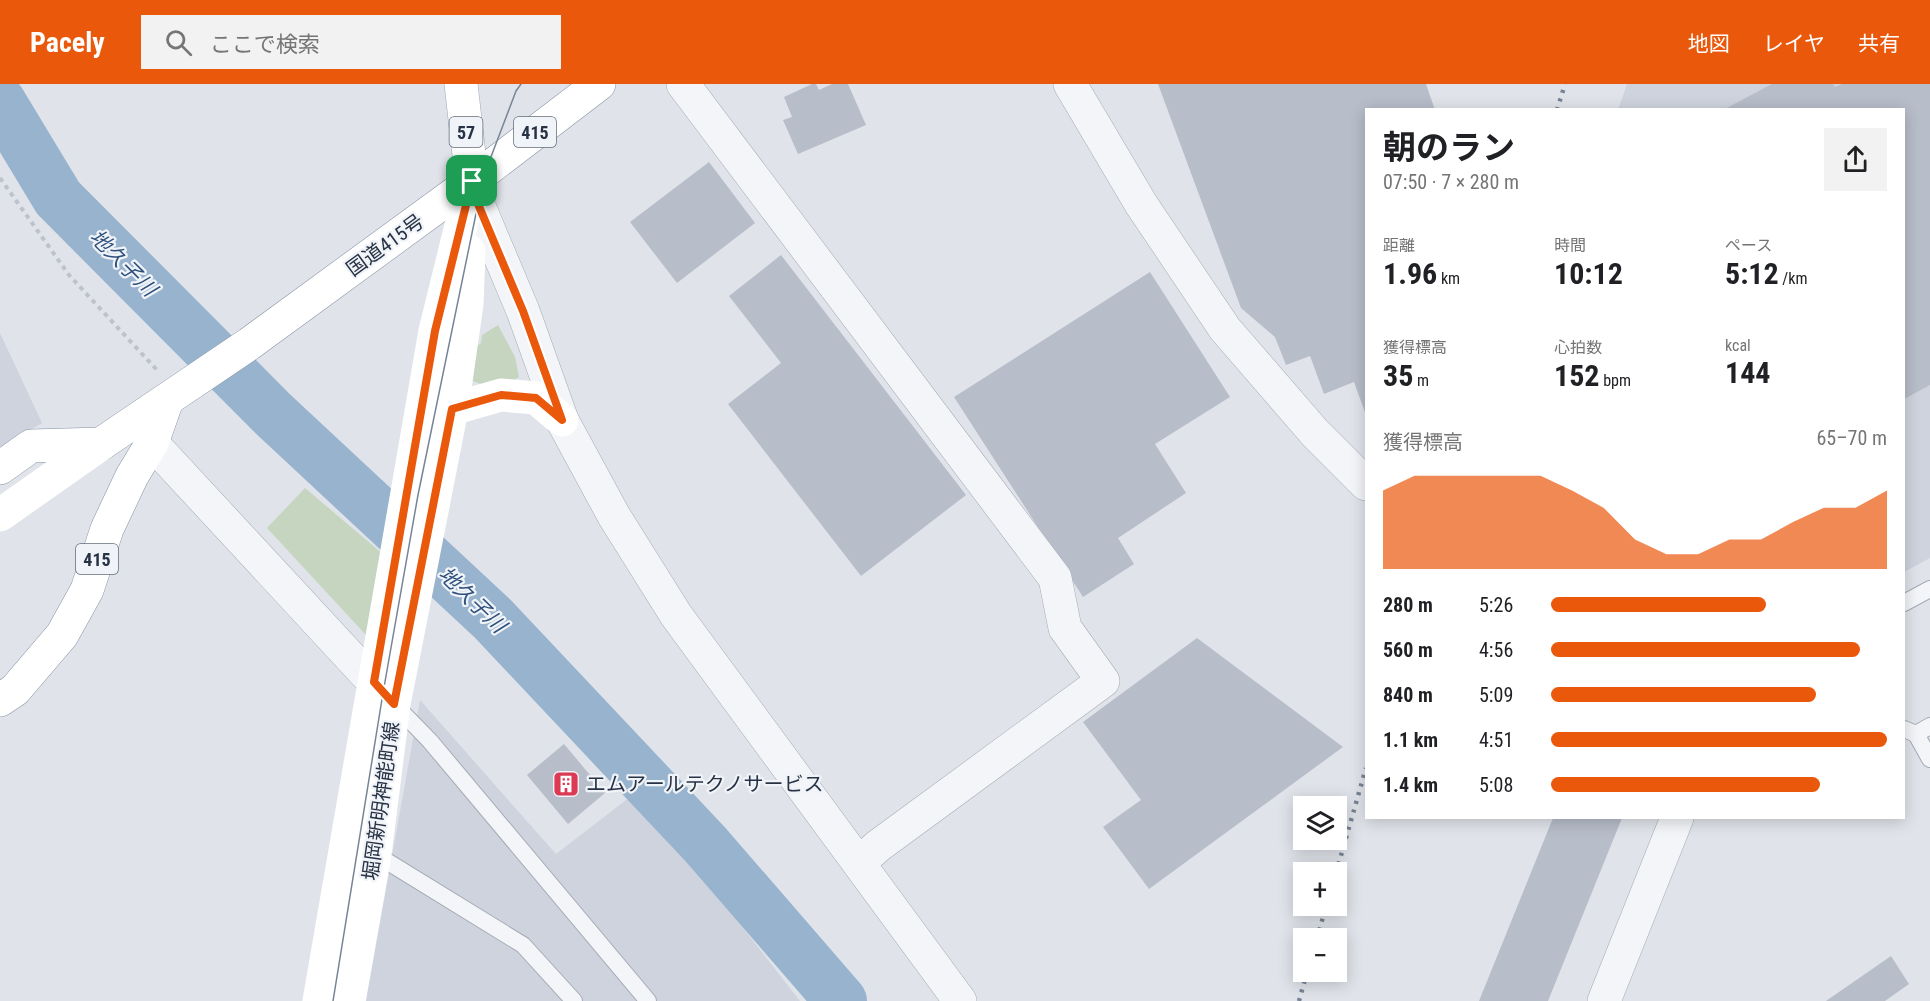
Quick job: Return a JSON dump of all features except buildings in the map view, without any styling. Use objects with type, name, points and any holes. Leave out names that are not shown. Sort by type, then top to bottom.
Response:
[{"type":"main road","name":"57","points":[[461,84],[472,181]]},
{"type":"main road","name":"国道415号","points":[[0,515],[249,344],[472,181],[599,84]]},
{"type":"main road","name":"堀岡新明神能町線","points":[[349,1001],[375,854],[384,693],[395,559],[452,409],[467,304],[472,181]]},
{"type":"main road","name":"堀岡新明神能町線","points":[[319,1001],[384,693],[417,584],[420,496],[435,331],[472,181]]},
{"type":"main road","name":"415","points":[[0,700],[15,690],[62,635],[87,590],[112,519],[132,476],[152,443],[176,394]]},
{"type":"main road","points":[[452,409],[501,395],[536,398],[562,420]]},
{"type":"main road","points":[[0,468],[31,446],[101,444]]},
{"type":"street","points":[[683,84],[1055,578],[1065,628],[1103,681],[859,862]]},
{"type":"street","points":[[1070,84],[1141,204],[1225,328],[1315,433],[1365,483]]},
{"type":"street","points":[[472,181],[478,204],[523,311],[562,420],[614,516],[676,615],[960,1001]]},
{"type":"street","points":[[152,443],[384,693]]},
{"type":"street","points":[[1604,1001],[1677,819]]},
{"type":"lane","points":[[1905,602],[1930,589]]},
{"type":"lane","points":[[384,693],[430,741],[648,1001]]},
{"type":"lane","points":[[1916,730],[1930,759]]},
{"type":"lane","points":[[375,854],[523,945],[574,1001]]},
{"type":"path","points":[[0,178],[69,275],[176,394]]},
{"type":"shaded area","points":[[1627,84],[1930,84],[1930,558],[1905,571],[1905,108],[1619,108]]},
{"type":"shaded area","points":[[0,333],[42,423],[0,448]]},
{"type":"shaded area","points":[[420,700],[556,854],[630,797],[737,920],[800,1001],[366,1001]]},
{"type":"green space","points":[[498,325],[515,357],[519,377],[502,385],[484,385],[471,380],[473,349],[481,343],[482,335]]},
{"type":"green space","points":[[305,488],[390,560],[378,648],[267,528]]},
{"type":"waterway","name":"地久子川","points":[[0,102],[58,198],[273,414],[493,619],[705,844],[841,1001]]},
{"type":"tram line","points":[[333,1001],[418,495],[486,170],[516,91],[521,84]]},
{"type":"railway","points":[[1558,108],[1565,84]]},
{"type":"railway","points":[[1339,862],[1365,772]]},
{"type":"railway","points":[[1320,928],[1323,916]]},
{"type":"railway","points":[[1299,1001],[1304,982]]},
{"type":"place","name":"エムアールテクノサービス","points":[[566,784]]},
{"type":"route","points":[[472,181],[478,204],[523,311],[562,420],[536,398],[501,395],[452,409],[394,704],[374,682],[435,331],[472,181]]}]
